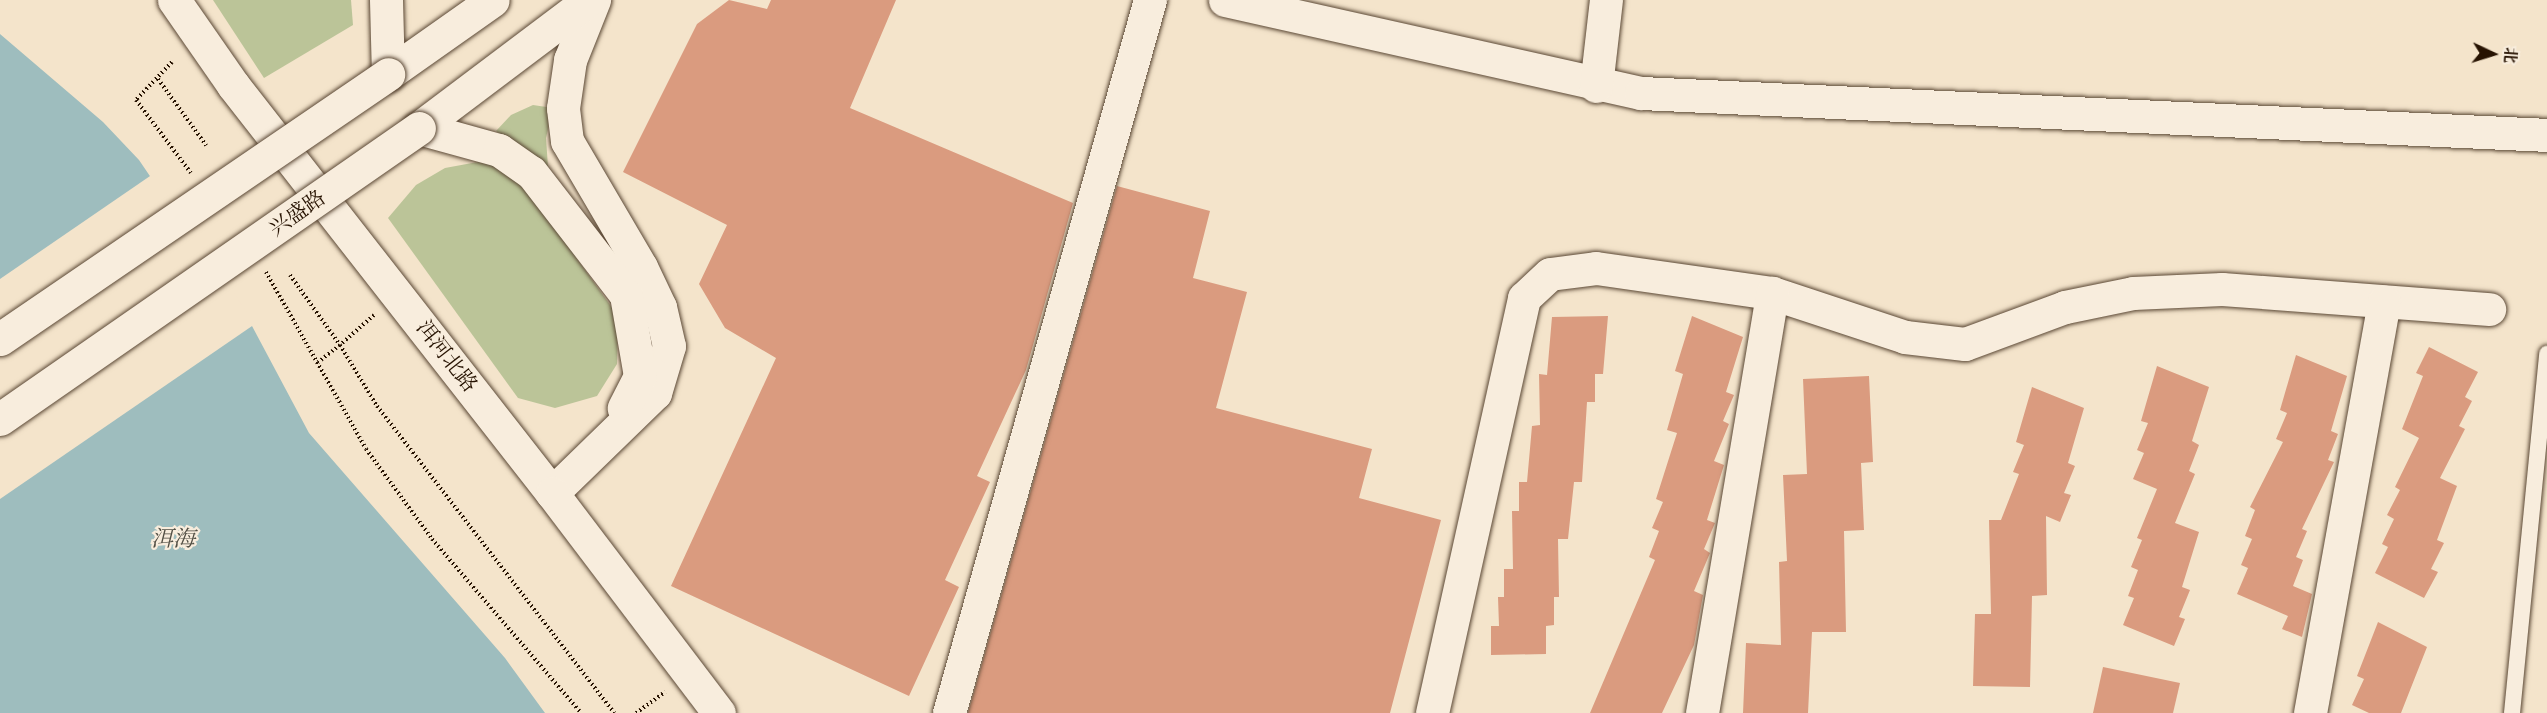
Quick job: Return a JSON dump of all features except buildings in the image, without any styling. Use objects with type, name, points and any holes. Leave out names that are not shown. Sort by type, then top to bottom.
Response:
[{"type":"street","name":"洱河北路","points":[[174,0],[233,85],[552,493],[719,713]]},
{"type":"street","points":[[386,0],[388,74]]},
{"type":"street","points":[[0,339],[493,0]]},
{"type":"street","name":"兴盛路","points":[[0,419],[419,128],[589,0]]},
{"type":"street","points":[[552,493],[608,442],[655,393],[669,346],[660,308],[641,267],[567,141],[563,108],[570,60],[594,0]]},
{"type":"street","points":[[949,713],[1150,0]]},
{"type":"street","points":[[1225,0],[1596,86],[1641,93],[2547,135]]},
{"type":"street","points":[[1596,86],[1606,0]]},
{"type":"street","points":[[419,128],[499,150],[531,172],[626,295],[640,376],[608,442]]},
{"type":"street","points":[[1432,713],[1524,298],[1550,274],[1596,268],[1772,292],[1905,337],[1965,344],[2065,307],[2133,293],[2222,290],[2489,309]]},
{"type":"street","points":[[1701,713],[1772,292]]},
{"type":"street","points":[[2310,713],[2384,302]]},
{"type":"lane","points":[[2512,713],[2547,354]]},
{"type":"path","points":[[172,62],[136,100],[200,184]]},
{"type":"path","points":[[158,78],[206,145]]},
{"type":"path","points":[[263,268],[285,296],[318,363],[366,449],[426,530],[581,713]]},
{"type":"path","points":[[290,275],[340,345],[377,406],[614,713]]},
{"type":"path","points":[[318,363],[374,315]]},
{"type":"path","points":[[636,713],[665,692]]},
{"type":"green space","points":[[213,0],[351,0],[353,25],[264,78]]},
{"type":"green space","points":[[533,105],[553,108],[546,138],[548,167],[496,131],[511,115]]},
{"type":"green space","points":[[483,161],[514,171],[618,316],[617,364],[597,396],[555,408],[518,398],[388,218],[416,185],[445,168]]},
{"type":"water","name":"洱海","points":[[0,34],[103,122],[139,160],[252,326],[309,433],[505,658],[545,713],[0,713]]},
{"type":"pier","points":[[153,174],[255,324],[0,499],[0,279]]}]
